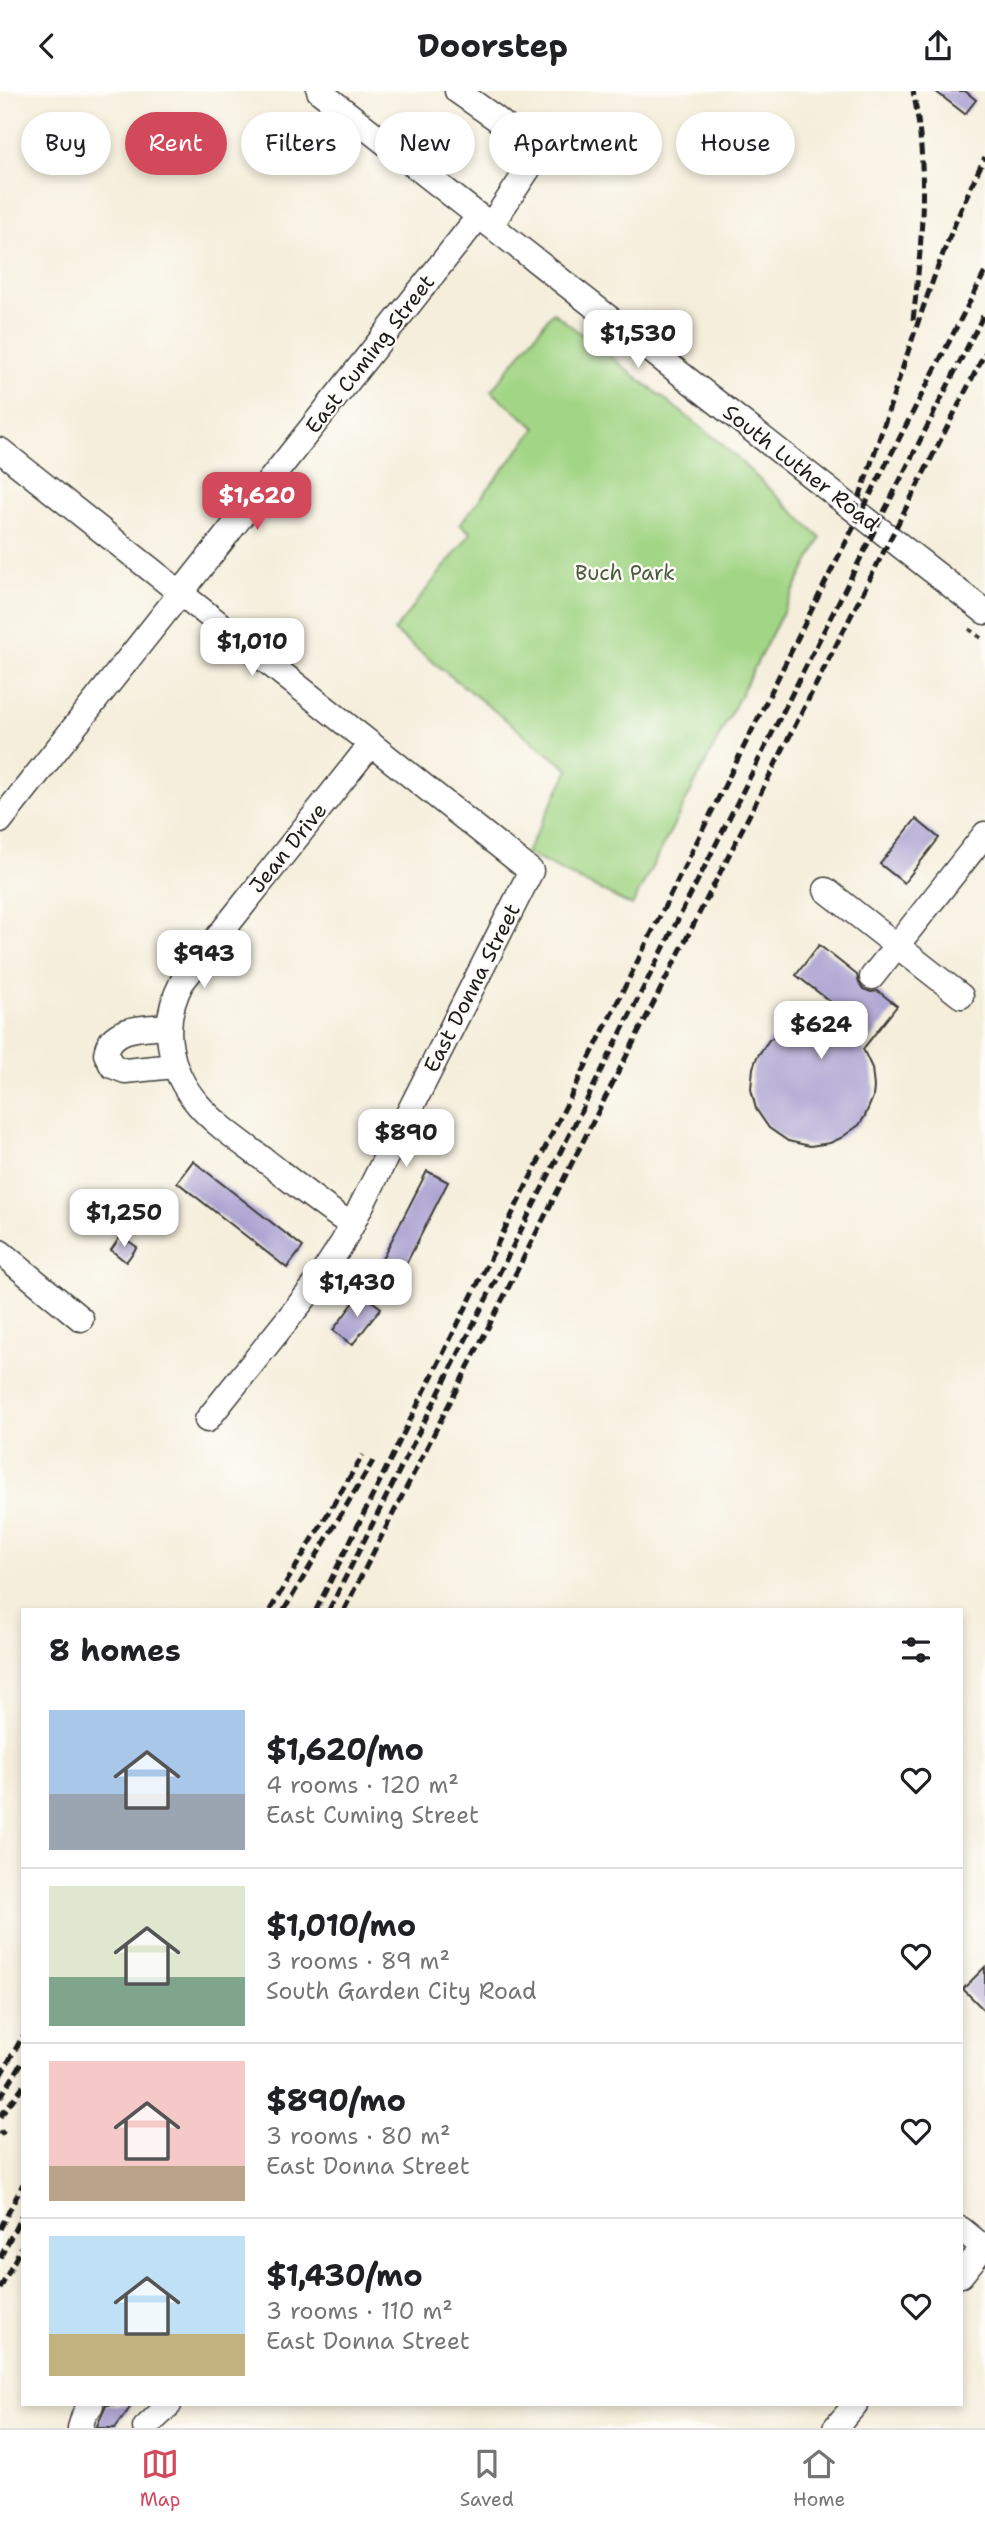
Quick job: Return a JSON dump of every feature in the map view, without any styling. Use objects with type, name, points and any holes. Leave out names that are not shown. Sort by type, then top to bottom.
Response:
[{"type":"street","name":"South Luther Road","points":[[319,91],[985,612]]},
{"type":"street","name":"East Cuming Street","points":[[0,821],[180,593],[539,153],[457,91]]},
{"type":"street","points":[[0,450],[372,744]]},
{"type":"street","name":"East Donna Street","points":[[207,1420],[315,1285],[352,1225],[531,871],[372,744]]},
{"type":"street","name":"Jean Drive","points":[[352,1225],[320,1203],[208,1114],[186,1090],[174,1066],[169,1026],[176,993],[192,969],[372,744]]},
{"type":"street","points":[[872,977],[985,834]]},
{"type":"street","points":[[826,890],[961,996]]},
{"type":"street","points":[[169,1026],[120,1033],[109,1042],[106,1054],[112,1066],[125,1071],[174,1066]]},
{"type":"street","points":[[0,1252],[81,1319]]},
{"type":"street","points":[[963,2230],[984,2246],[963,2272]]},
{"type":"street","points":[[80,2428],[84,2415],[91,2406]]},
{"type":"street","points":[[146,2426],[168,2406]]},
{"type":"street","points":[[835,2428],[854,2406]]},
{"type":"green space","name":"Buch Park","points":[[553,312],[721,443],[821,538],[632,906],[526,853],[569,770],[394,631],[471,533],[460,524],[536,428],[491,391]]},
{"type":"building","points":[[935,91],[965,91],[976,100],[965,114]]},
{"type":"building","points":[[916,819],[939,838],[904,883],[880,864]]},
{"type":"building","points":[[819,945],[857,975],[863,989],[878,991],[897,1006],[863,1049],[872,1068],[874,1087],[865,1116],[859,1125],[841,1138],[810,1146],[788,1141],[769,1128],[756,1109],[751,1089],[757,1057],[769,1040],[778,1034],[788,1028],[809,1023],[859,1024],[796,975]]},
{"type":"building","points":[[193,1161],[303,1247],[287,1268],[177,1182]]},
{"type":"building","points":[[427,1171],[448,1182],[400,1276],[379,1265]]},
{"type":"building","points":[[121,1236],[137,1247],[126,1262],[111,1250]]},
{"type":"building","points":[[361,1293],[381,1308],[352,1345],[333,1330]]},
{"type":"building","points":[[985,1967],[985,2011],[963,1989]]},
{"type":"building","points":[[106,2406],[131,2406],[115,2428],[96,2428]]},
{"type":"railway","points":[[913,91],[921,148],[922,205],[913,320]]},
{"type":"railway","points":[[854,512],[930,288],[985,157]]},
{"type":"railway","points":[[317,1608],[830,573],[985,272]]},
{"type":"railway","points":[[330,1608],[985,312]]},
{"type":"railway","points":[[345,1608],[985,353]]},
{"type":"railway","points":[[271,1608],[363,1455]]},
{"type":"railway","points":[[285,1608],[373,1461]]},
{"type":"railway","points":[[0,2076],[21,2039]]},
{"type":"railway","points":[[0,2098],[21,2064]]},
{"type":"railway","points":[[0,2117],[21,2089]]},
{"type":"railway","points":[[0,2135],[4,2131]]},
{"type":"railway","points":[[0,2229],[21,2188]]},
{"type":"railway","points":[[0,2258],[21,2217]]},
{"type":"railway","points":[[0,2289],[21,2248]]}]
